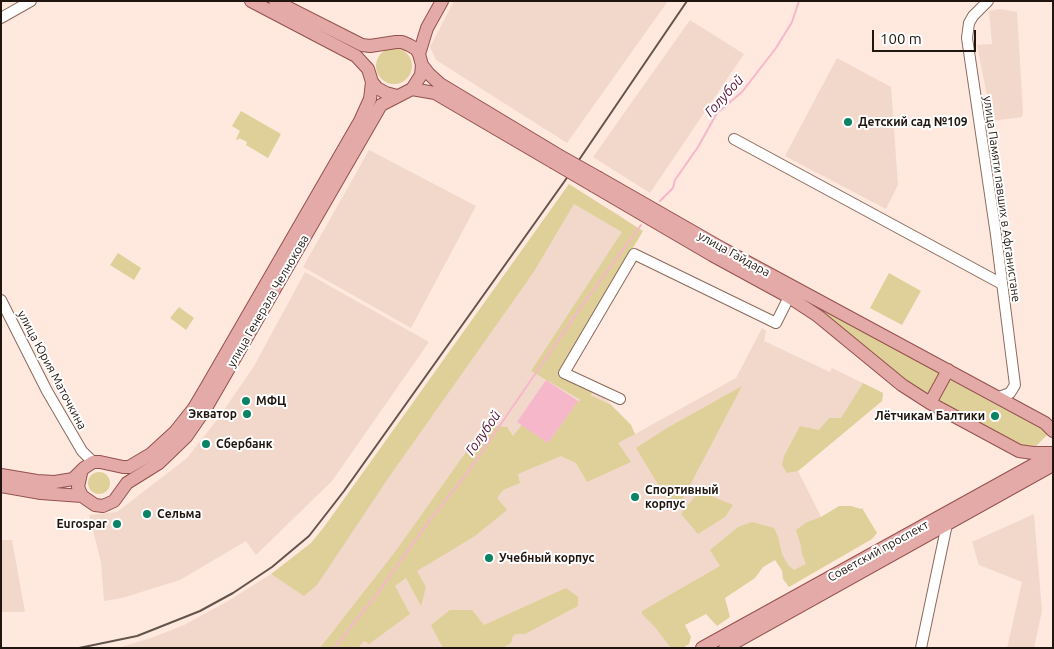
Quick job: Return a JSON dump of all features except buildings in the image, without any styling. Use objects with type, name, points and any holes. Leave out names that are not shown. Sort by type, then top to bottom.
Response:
[{"type":"main road","points":[[251,1],[356,56],[368,69],[372,82],[377,88],[397,96],[412,88],[421,75],[421,60],[427,28],[442,1]]},
{"type":"main road","points":[[281,3],[356,43],[370,46],[402,42],[427,28]]},
{"type":"main road","name":"улица Гайдара","points":[[402,42],[416,49],[429,74],[440,84],[556,159]]},
{"type":"main road","points":[[368,69],[370,58],[383,45]]},
{"type":"main road","name":"улица Генерала Челнокова","points":[[1,486],[41,493],[82,496],[95,505],[103,506],[114,501],[126,483],[159,463],[186,437],[206,408],[234,348],[360,121],[370,99],[372,82]]},
{"type":"main road","name":"улица Гайдара","points":[[412,88],[434,93],[596,182],[999,397],[1050,427]]},
{"type":"main road","name":"улица Генерала Челнокова","points":[[1,475],[55,482],[73,479],[86,468],[108,464],[123,467],[129,466],[145,458],[165,442],[181,426],[234,348],[381,105],[397,96]]},
{"type":"main road","name":"улица Гайдара","points":[[596,182],[712,255],[789,297],[818,316],[902,385],[930,403],[1013,448],[1027,452],[1053,453]]},
{"type":"main road","points":[[930,403],[948,370]]},
{"type":"main road","points":[[1013,448],[1018,460],[1014,476]]},
{"type":"main road","name":"Советский проспект","points":[[702,648],[1053,453]]},
{"type":"main road","points":[[108,464],[118,471],[121,482],[120,491]]},
{"type":"main road","name":"Советский проспект","points":[[726,648],[1053,465]]},
{"type":"main road","points":[[82,496],[78,486],[86,468]]},
{"type":"street","points":[[1,18],[31,1]]},
{"type":"street","name":"улица Памяти павших в Афганистане","points":[[988,1],[970,23],[967,38],[1015,385],[1010,393],[999,397]]},
{"type":"street","points":[[734,139],[1002,284]]},
{"type":"street","points":[[620,399],[564,373],[634,254],[776,323],[789,297]]},
{"type":"street","name":"улица Юрия Маточкина","points":[[1,300],[47,392],[82,451],[86,468]]},
{"type":"street","points":[[921,648],[947,524]]},
{"type":"shaded area","points":[[454,1],[668,1],[567,143],[436,60],[430,47]]},
{"type":"shaded area","points":[[1000,9],[1017,12],[1023,113],[1022,117],[992,121],[977,45],[992,44],[989,11]]},
{"type":"shaded area","points":[[690,20],[744,54],[650,193],[593,157]]},
{"type":"shaded area","points":[[394,48],[407,53],[412,66],[407,79],[394,84],[381,79],[376,66],[381,53]]},
{"type":"shaded area","name":"Детский сад №109","points":[[837,58],[891,87],[898,185],[886,209],[785,156]]},
{"type":"shaded area","points":[[241,111],[281,134],[268,158],[246,145],[247,142],[239,138],[238,140],[236,139],[240,131],[232,126]]},
{"type":"shaded area","points":[[369,150],[476,206],[411,328],[303,267]]},
{"type":"shaded area","points":[[569,184],[643,231],[559,373],[595,391],[590,395],[611,405],[631,425],[635,434],[618,443],[631,462],[587,482],[576,463],[561,456],[518,474],[520,483],[503,490],[497,498],[507,510],[475,536],[417,571],[426,587],[421,606],[406,578],[395,586],[410,614],[369,644],[364,641],[358,648],[320,648],[398,548],[485,425],[507,427],[513,436],[522,425],[548,443],[578,401],[581,400],[531,371],[622,232],[574,204],[533,273],[389,477],[317,585],[304,596],[271,574],[311,543],[324,527]]},
{"type":"shaded area","points":[[571,188],[619,215],[641,234],[559,373],[601,394],[631,425],[635,434],[736,378],[762,328],[766,331],[764,341],[830,372],[832,368],[883,393],[882,401],[798,471],[840,554],[790,584],[775,560],[673,618],[689,644],[682,648],[118,648],[184,625],[228,601],[271,574],[296,590]]},
{"type":"shaded area","points":[[118,253],[141,268],[134,280],[110,265]]},
{"type":"shaded area","points":[[305,272],[429,342],[332,481],[256,555],[246,541],[180,580],[122,598],[104,601],[101,562],[89,515],[117,512],[187,458],[220,416],[254,366]]},
{"type":"shaded area","points":[[889,273],[921,291],[902,325],[870,308]]},
{"type":"shaded area","points":[[814,303],[938,372],[939,376],[929,393],[924,394],[812,307]]},
{"type":"shaded area","points":[[179,307],[194,318],[186,330],[170,318]]},
{"type":"shaded area","points":[[947,378],[1048,434],[1035,447],[1013,444],[936,401]]},
{"type":"shaded area","points":[[546,380],[578,401],[548,443],[517,422]]},
{"type":"shaded area","points":[[863,383],[883,393],[882,401],[798,471],[787,473],[782,465],[784,456],[800,426],[819,430],[829,418],[841,418]]},
{"type":"shaded area","points":[[742,386],[678,508],[673,509],[636,448],[667,428]]},
{"type":"shaded area","points":[[99,472],[107,475],[110,483],[107,491],[99,494],[91,491],[88,483],[91,475]]},
{"type":"shaded area","points":[[699,491],[733,505],[725,517],[698,534],[681,514]]},
{"type":"shaded area","points":[[839,506],[862,508],[877,533],[872,539],[789,587],[783,579],[782,570],[775,560],[763,567],[755,578],[725,598],[730,617],[717,626],[706,614],[685,625],[691,637],[689,644],[682,648],[671,648],[642,614],[642,611],[720,566],[710,550],[738,527],[752,522],[774,528],[782,554],[788,565],[794,570],[806,564],[796,530],[807,522],[821,517]]},
{"type":"shaded area","points":[[1034,514],[1042,611],[1034,648],[1007,648],[1022,582],[979,565],[972,542]]},
{"type":"shaded area","points":[[1,540],[12,540],[25,612],[1,612]]},
{"type":"shaded area","points":[[566,588],[578,597],[578,606],[525,634],[513,636],[511,643],[503,648],[443,648],[431,625],[450,610],[472,610],[484,625]]},
{"type":"waterway","name":"Голубой","points":[[660,201],[673,188],[675,180],[698,147],[717,113],[742,92],[776,48],[792,22],[799,1]]},
{"type":"waterway","name":"Голубой","points":[[334,648],[377,594],[429,521],[468,472],[581,307],[641,225]]},
{"type":"railway","points":[[79,648],[137,636],[200,611],[233,593],[272,567],[309,536],[344,491],[564,182],[687,1]]},
{"type":"place","name":"Детский сад №109","points":[[848,122]]},
{"type":"place","name":"МФЦ","points":[[246,401]]},
{"type":"place","name":"Экватор","points":[[247,414]]},
{"type":"place","name":"Лётчикам Балтики","points":[[995,416]]},
{"type":"place","name":"Сбербанк","points":[[206,444]]},
{"type":"place","name":"Спортивный корпус","points":[[635,497]]},
{"type":"place","name":"Сельма","points":[[147,514]]},
{"type":"place","name":"Eurospar","points":[[117,524]]},
{"type":"place","name":"Учебный корпус","points":[[489,558]]}]
